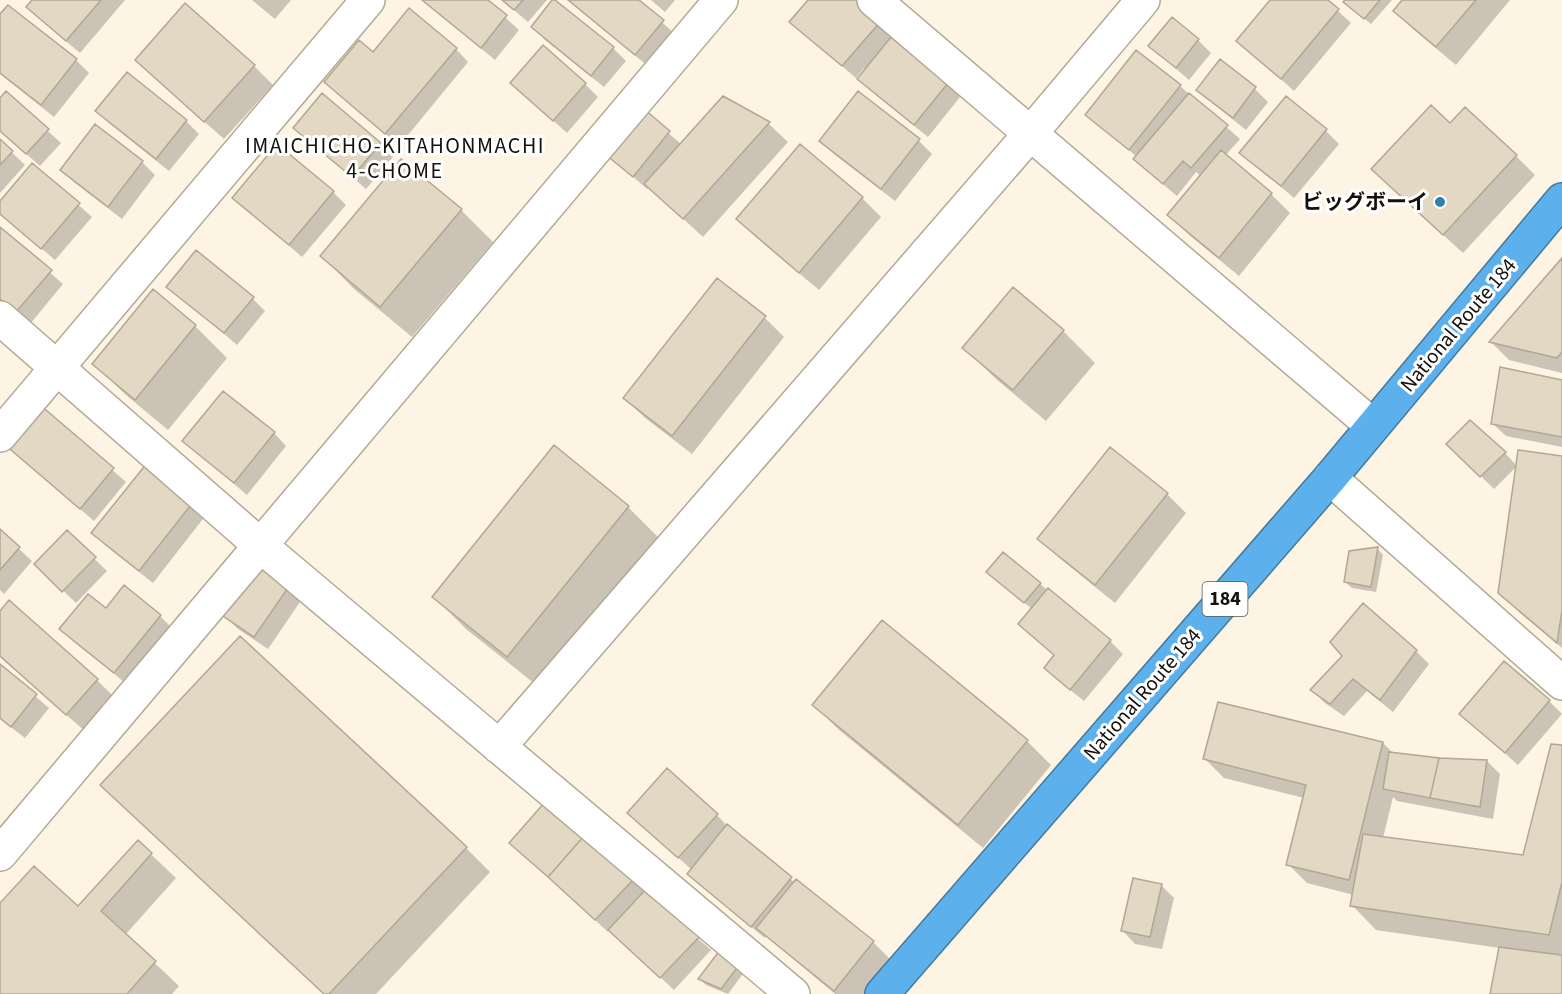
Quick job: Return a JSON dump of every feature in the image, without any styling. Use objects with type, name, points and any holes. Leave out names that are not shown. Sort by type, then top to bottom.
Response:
[{"type":"highway","name":"National Route 184","points":[[882,994],[1558,213]]},
{"type":"street","points":[[0,435],[368,0]]},
{"type":"street","points":[[0,854],[721,0]]},
{"type":"street","points":[[874,0],[1373,426]]},
{"type":"street","points":[[500,747],[1143,0]]},
{"type":"street","points":[[0,318],[261,546],[793,994]]},
{"type":"street","points":[[1330,478],[1562,683]]},
{"type":"building","points":[[32,0],[101,0],[66,41],[26,7]]},
{"type":"building","points":[[422,0],[488,0],[507,15],[481,48]]},
{"type":"building","points":[[502,0],[523,0],[514,10]]},
{"type":"building","points":[[552,0],[555,0],[614,47],[591,76],[531,27]]},
{"type":"building","points":[[568,0],[639,0],[664,20],[635,55]]},
{"type":"building","points":[[808,0],[857,0],[881,21],[842,66],[789,22]]},
{"type":"building","points":[[1270,0],[1328,0],[1339,9],[1281,79],[1236,41]]},
{"type":"building","points":[[1345,0],[1380,0],[1364,19],[1343,2]]},
{"type":"building","points":[[1402,0],[1476,0],[1436,47],[1393,11]]},
{"type":"building","points":[[185,3],[255,65],[204,122],[135,60]]},
{"type":"building","points":[[8,5],[77,59],[41,105],[0,73],[0,14]]},
{"type":"building","points":[[409,8],[457,48],[385,134],[324,82],[359,40],[373,52]]},
{"type":"building","points":[[1172,17],[1199,39],[1176,68],[1148,46]]},
{"type":"building","points":[[891,37],[948,83],[914,125],[857,79]]},
{"type":"building","points":[[543,45],[586,83],[553,121],[510,83]]},
{"type":"building","points":[[1136,50],[1181,85],[1129,150],[1085,115]]},
{"type":"building","points":[[1220,59],[1256,87],[1233,118],[1196,90]]},
{"type":"building","points":[[127,72],[187,120],[156,159],[95,111]]},
{"type":"building","points":[[6,91],[49,129],[26,154],[0,131],[0,98]]},
{"type":"building","points":[[858,91],[920,139],[881,189],[819,141]]},
{"type":"building","points":[[322,93],[381,143],[352,177],[293,128]]},
{"type":"building","points":[[1189,93],[1228,125],[1191,168],[1183,161],[1163,184],[1133,159]]},
{"type":"building","points":[[723,96],[770,122],[683,219],[644,184]]},
{"type":"building","points":[[1286,96],[1327,129],[1281,186],[1239,153]]},
{"type":"building","name":"ビッグボーイ","points":[[1431,105],[1450,123],[1465,107],[1517,155],[1443,235],[1371,169]]},
{"type":"building","points":[[644,109],[670,131],[633,177],[606,155]]},
{"type":"building","points":[[95,124],[143,161],[108,207],[60,170]]},
{"type":"building","points":[[0,139],[13,151],[0,165]]},
{"type":"building","points":[[277,144],[334,191],[289,245],[232,198]]},
{"type":"building","points":[[800,144],[863,197],[799,273],[736,219]]},
{"type":"building","points":[[1221,150],[1272,193],[1219,258],[1167,215]]},
{"type":"building","points":[[401,159],[462,209],[380,307],[320,256]]},
{"type":"building","points":[[32,163],[80,203],[41,249],[0,214],[0,201]]},
{"type":"building","points":[[0,227],[52,270],[16,312],[0,299]]},
{"type":"building","points":[[196,250],[254,297],[224,333],[166,287]]},
{"type":"building","points":[[1562,258],[1562,352],[1557,358],[1489,342]]},
{"type":"building","points":[[717,278],[766,316],[672,436],[623,398]]},
{"type":"building","points":[[1013,287],[1064,330],[1013,390],[962,348]]},
{"type":"building","points":[[153,289],[196,325],[135,400],[92,364]]},
{"type":"building","points":[[1500,367],[1562,380],[1562,437],[1491,424]]},
{"type":"building","points":[[223,391],[275,432],[234,483],[182,441]]},
{"type":"building","points":[[39,404],[114,468],[80,509],[4,444]]},
{"type":"building","points":[[1470,420],[1506,452],[1480,477],[1446,444]]},
{"type":"building","points":[[554,445],[629,506],[507,657],[432,597]]},
{"type":"building","points":[[1110,447],[1168,493],[1095,585],[1037,539]]},
{"type":"building","points":[[1518,450],[1562,456],[1562,610],[1557,643],[1498,593]]},
{"type":"building","points":[[147,463],[194,501],[139,571],[91,533]]},
{"type":"building","points":[[0,529],[20,547],[0,570]]},
{"type":"building","points":[[67,530],[96,557],[62,592],[34,564]]},
{"type":"building","points":[[1378,547],[1371,587],[1344,582],[1349,551]]},
{"type":"building","points":[[1003,552],[1041,583],[1024,603],[986,572]]},
{"type":"building","points":[[259,564],[290,585],[254,637],[223,616]]},
{"type":"building","points":[[124,585],[161,615],[114,673],[59,629],[88,594],[106,608]]},
{"type":"building","points":[[1048,588],[1111,640],[1070,690],[1044,668],[1054,655],[1018,624]]},
{"type":"building","points":[[9,600],[98,679],[66,715],[0,656],[0,611]]},
{"type":"building","points":[[1363,603],[1417,650],[1380,700],[1353,679],[1330,704],[1310,690],[1342,656],[1330,642]]},
{"type":"building","points":[[882,620],[1028,740],[958,825],[812,705]]},
{"type":"building","points":[[240,636],[467,847],[329,994],[324,994],[100,785]]},
{"type":"building","points":[[1504,661],[1550,700],[1505,753],[1459,714]]},
{"type":"building","points":[[0,664],[37,694],[11,727],[0,718]]},
{"type":"building","points":[[1218,702],[1383,742],[1349,880],[1286,865],[1306,785],[1203,759]]},
{"type":"building","points":[[1551,744],[1562,745],[1562,882],[1549,935],[1350,906],[1363,834],[1523,855]]},
{"type":"building","points":[[1389,752],[1439,758],[1430,798],[1383,789]]},
{"type":"building","points":[[1439,758],[1487,760],[1480,807],[1430,798]]},
{"type":"building","points":[[667,768],[718,814],[678,858],[627,813]]},
{"type":"building","points":[[545,802],[584,836],[548,877],[509,843]]},
{"type":"building","points":[[727,824],[792,877],[751,927],[687,874]]},
{"type":"building","points":[[584,836],[633,880],[595,920],[548,877]]},
{"type":"building","points":[[138,840],[152,853],[101,911],[156,961],[127,994],[0,994],[0,903],[34,866],[78,906]]},
{"type":"building","points":[[1133,878],[1162,884],[1150,937],[1121,931]]},
{"type":"building","points":[[796,879],[874,941],[834,991],[756,928]]},
{"type":"building","points":[[648,887],[700,936],[660,978],[608,930]]},
{"type":"building","points":[[1499,947],[1562,955],[1562,994],[1490,994]]},
{"type":"building","points":[[720,950],[740,964],[721,989],[698,979]]},
{"type":"place","name":"ビッグボーイ","points":[[1440,202]]},
{"type":"district","name":"IMAICHICHO-KITAHONMACHI 4-CHOME","points":[[395,158]]}]
